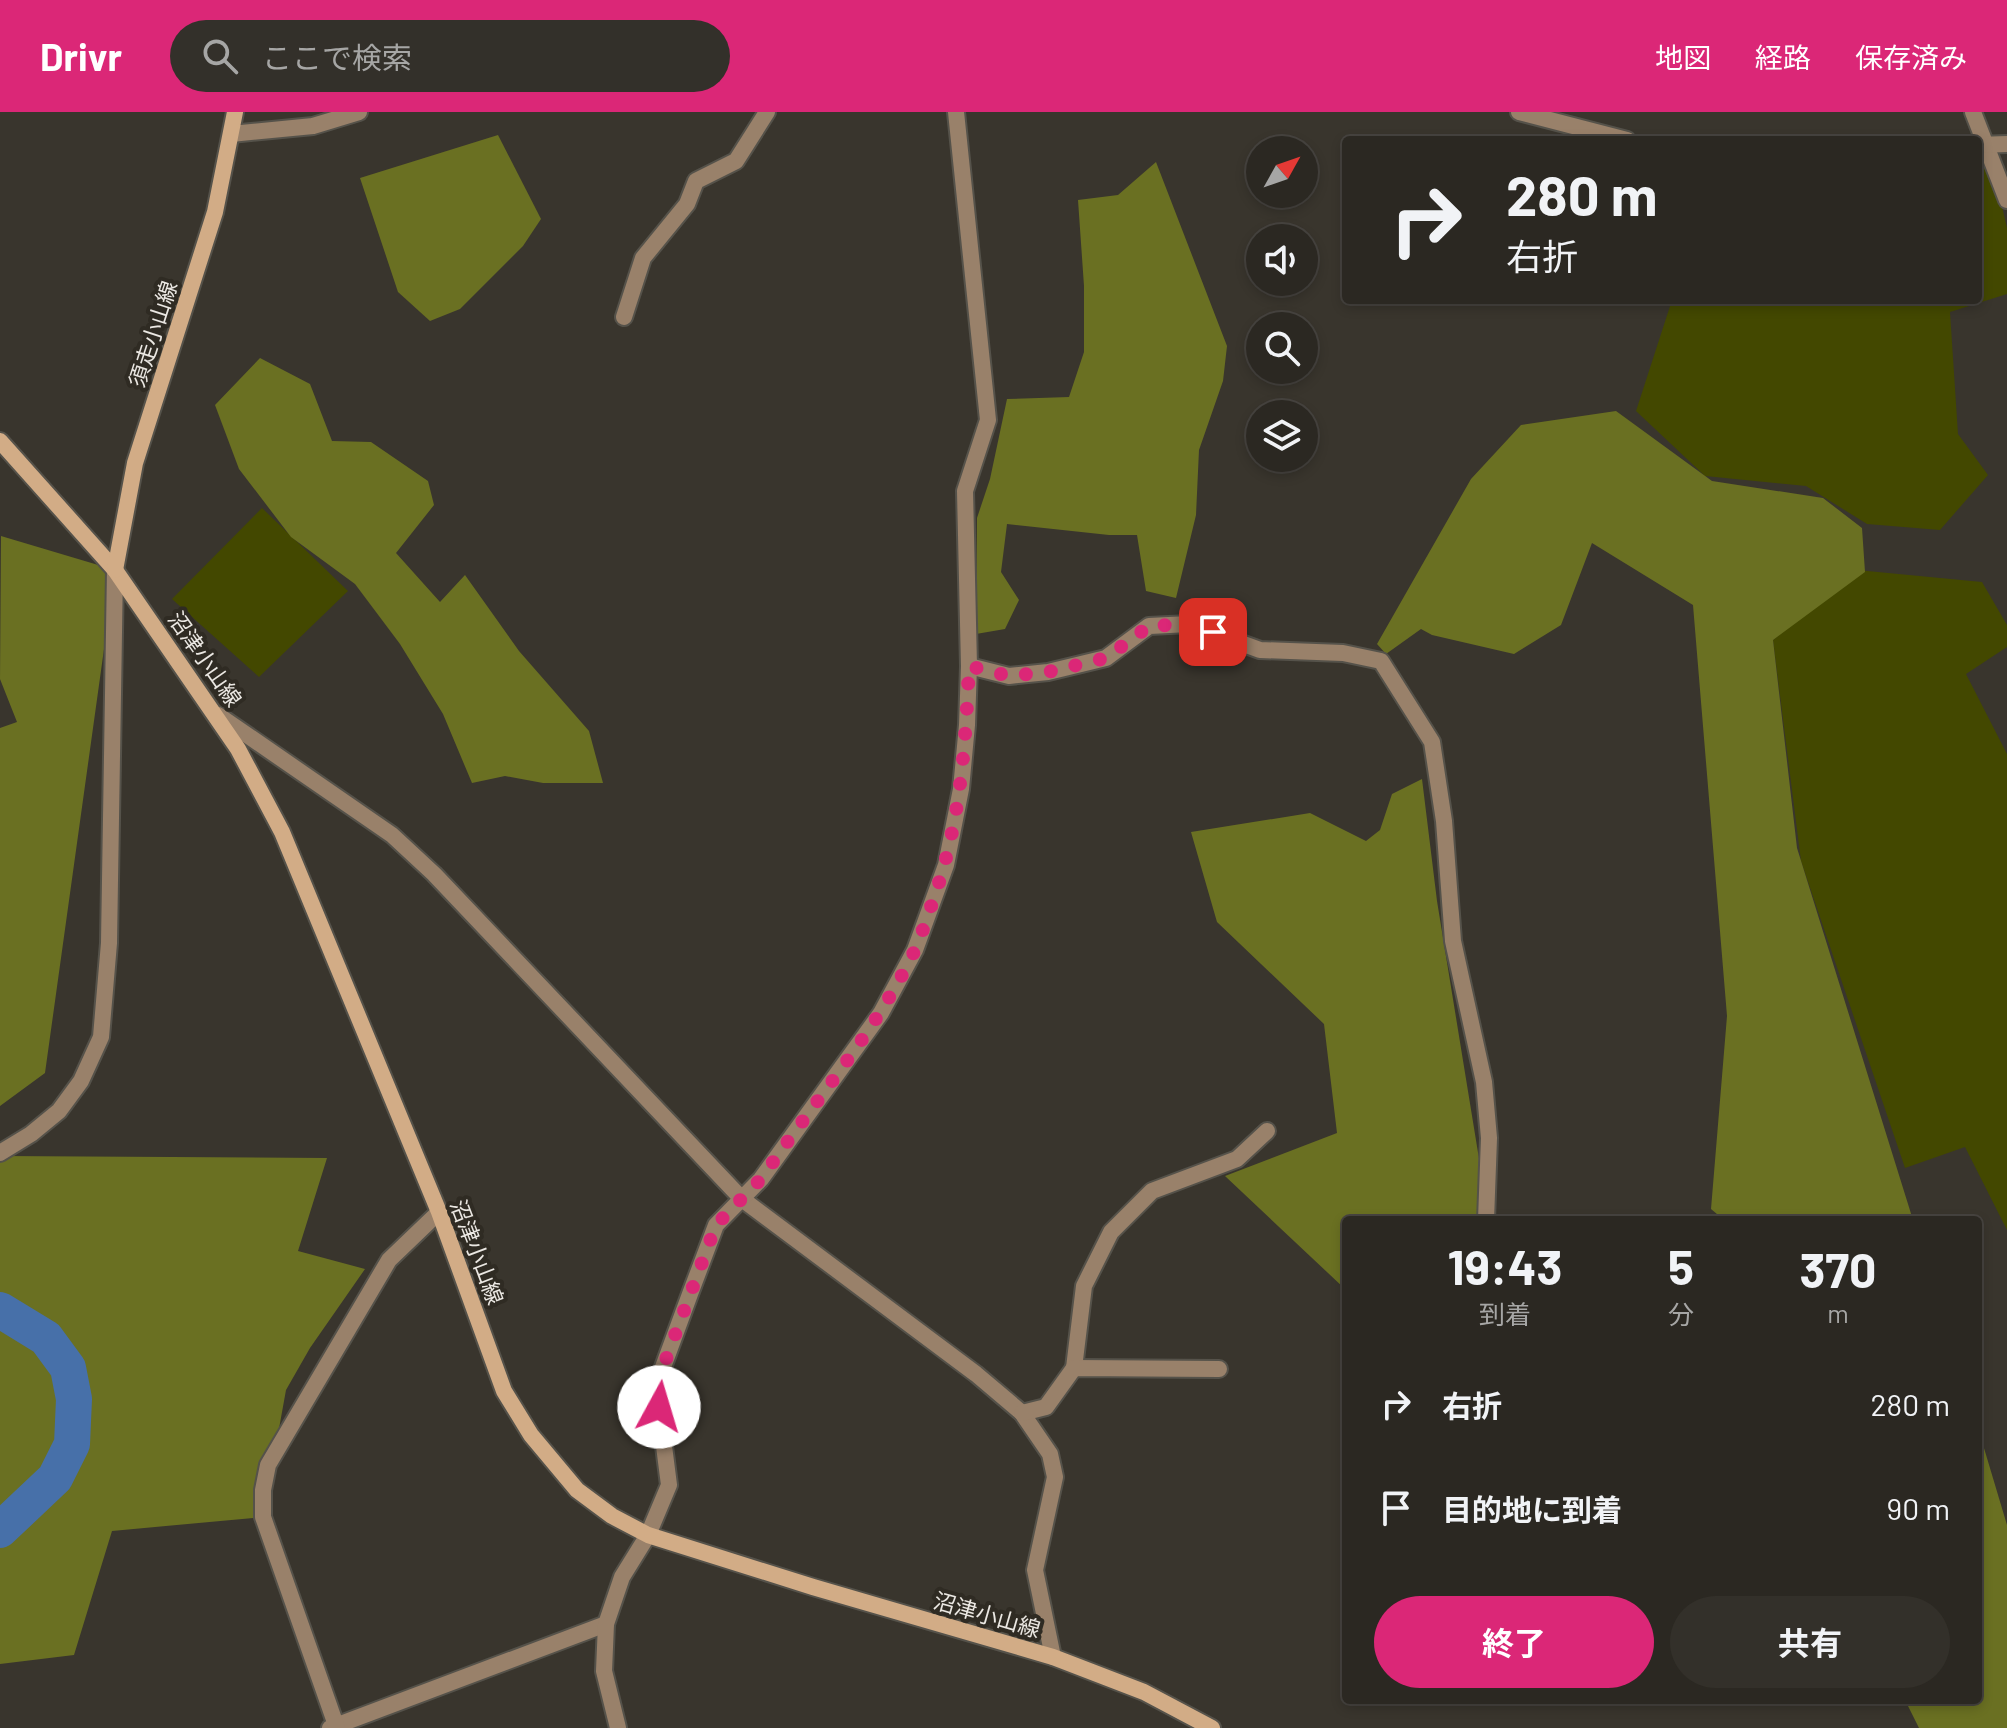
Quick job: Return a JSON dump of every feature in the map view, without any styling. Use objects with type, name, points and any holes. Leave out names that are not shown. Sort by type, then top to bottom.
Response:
[{"type":"main road","name":"須走小山線","points":[[115,570],[135,463],[215,212],[235,112]]},
{"type":"main road","name":"沼津小山線","points":[[0,441],[115,570],[218,715],[282,832],[439,1212],[504,1391],[531,1435],[577,1490],[612,1516],[648,1535],[1053,1657],[1144,1692],[1212,1728]]},
{"type":"street","points":[[231,134],[313,126],[359,112]]},
{"type":"street","points":[[624,317],[643,258],[687,204],[696,181],[736,161],[767,112]]},
{"type":"street","points":[[618,1728],[604,1671],[606,1624],[622,1577],[648,1535],[669,1485],[659,1407],[659,1378],[716,1225],[761,1179],[881,1013],[915,950],[946,865],[958,805],[967,725],[969,666],[965,491],[988,420],[956,112]]},
{"type":"street","points":[[1519,112],[1561,117],[1616,136]]},
{"type":"street","points":[[1973,112],[1980,136]]},
{"type":"street","points":[[2007,144],[1982,144],[2007,200]]},
{"type":"street","points":[[0,1153],[31,1134],[59,1111],[81,1081],[101,1037],[109,943],[115,570]]},
{"type":"street","points":[[969,666],[1009,676],[1048,672],[1106,658],[1149,626],[1189,624],[1260,650],[1343,653],[1381,661],[1432,742],[1444,821],[1453,941],[1484,1082],[1489,1138],[1486,1216]]},
{"type":"street","points":[[218,715],[392,835],[434,874],[742,1199],[976,1374],[1022,1413],[1050,1454],[1055,1477],[1035,1570],[1053,1657]]},
{"type":"street","points":[[1022,1413],[1046,1407],[1074,1368],[1084,1286],[1111,1232],[1152,1191],[1237,1159],[1267,1131]]},
{"type":"street","points":[[439,1212],[389,1260],[268,1465],[263,1490],[263,1517],[334,1727],[606,1624]]},
{"type":"street","points":[[1074,1368],[1219,1369]]},
{"type":"shaded area","points":[[1989,151],[2007,228],[2007,294],[1982,302],[1982,152]]},
{"type":"shaded area","points":[[1671,304],[1975,304],[1950,312],[1958,434],[1988,475],[1940,530],[1867,524],[1806,486],[1705,476],[1636,411]]},
{"type":"shaded area","points":[[262,508],[348,591],[259,677],[172,599]]},
{"type":"shaded area","points":[[1857,570],[1982,582],[2007,625],[2007,647],[1966,674],[2007,754],[2007,1230],[1965,1147],[1905,1168],[1801,861],[1773,640]]},
{"type":"green space","points":[[498,135],[541,219],[523,246],[460,309],[430,321],[398,292],[360,178]]},
{"type":"green space","points":[[1156,162],[1227,346],[1223,381],[1199,450],[1196,515],[1176,598],[1146,591],[1137,535],[1007,524],[1001,572],[1019,600],[1005,629],[976,634],[977,518],[990,479],[1007,399],[1069,397],[1084,352],[1084,286],[1078,200],[1118,195]]},
{"type":"green space","points":[[260,358],[310,384],[332,441],[371,442],[428,481],[434,505],[396,553],[440,602],[465,575],[519,651],[589,731],[603,783],[543,783],[505,776],[472,783],[443,714],[400,644],[355,584],[291,537],[239,469],[215,405]]},
{"type":"green space","points":[[1616,411],[1712,481],[1823,498],[1862,528],[1865,572],[1773,640],[1797,848],[1912,1216],[1719,1216],[1711,1209],[1727,1016],[1693,605],[1592,543],[1561,625],[1514,654],[1432,635],[1421,629],[1386,654],[1377,644],[1471,479],[1521,425]]},
{"type":"green space","points":[[1,536],[115,570],[45,1073],[0,1106],[0,728],[17,722],[0,679]]},
{"type":"green space","points":[[1422,779],[1437,901],[1488,1216],[1342,1216],[1342,1286],[1225,1176],[1337,1133],[1324,1024],[1217,922],[1191,832],[1310,813],[1366,841],[1380,830],[1392,794]]},
{"type":"green space","points":[[0,1156],[327,1158],[298,1251],[365,1269],[310,1348],[286,1390],[263,1517],[112,1531],[74,1655],[0,1664]]},
{"type":"green space","points":[[1982,1441],[2007,1525],[2007,1728],[1919,1728],[1907,1704],[1982,1704]]},
{"type":"waterway","points":[[0,1310],[46,1338],[68,1368],[74,1399],[72,1444],[55,1478],[0,1530]]},
{"type":"route","points":[[659,1407],[659,1378],[716,1225],[761,1179],[881,1013],[915,950],[946,865],[961,789],[969,666],[1009,676],[1048,672],[1106,658],[1149,626],[1189,624],[1213,632]]}]
